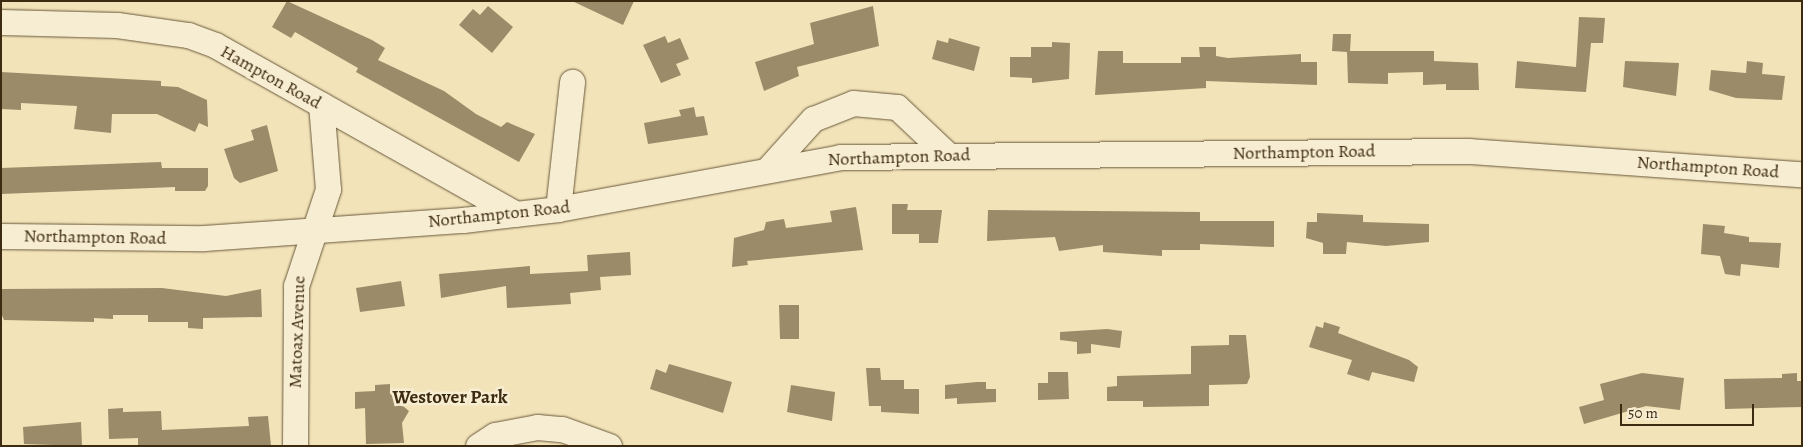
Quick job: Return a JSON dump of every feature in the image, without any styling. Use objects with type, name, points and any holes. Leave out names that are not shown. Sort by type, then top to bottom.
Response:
[{"type":"street","name":"Hampton Road","points":[[1,22],[117,25],[188,35],[321,104],[516,214]]},
{"type":"street","points":[[558,209],[572,82]]},
{"type":"street","points":[[767,170],[813,119],[853,103],[897,107],[948,155]]},
{"type":"street","name":"Matoax Avenue","points":[[295,446],[296,286],[328,189],[321,104]]},
{"type":"street","name":"Northampton Road","points":[[1,236],[204,238],[516,214],[558,209],[840,158],[948,155],[1469,151],[1802,174]]},
{"type":"street","points":[[478,446],[495,435],[538,427],[562,429],[610,446]]},
{"type":"building","points":[[287,1],[372,40],[385,48],[378,60],[444,91],[476,114],[501,127],[507,122],[535,134],[519,162],[356,72],[358,68],[295,32],[291,38],[272,27]]},
{"type":"building","points":[[572,1],[634,1],[623,25]]},
{"type":"building","points":[[488,6],[513,27],[492,53],[459,25],[473,9],[480,15]]},
{"type":"building","points":[[873,6],[879,46],[797,67],[799,76],[764,91],[755,62],[814,44],[810,23]]},
{"type":"building","points":[[1579,17],[1605,18],[1603,43],[1591,43],[1586,92],[1515,88],[1517,61],[1576,67]]},
{"type":"building","points":[[1333,34],[1351,34],[1350,51],[1434,51],[1434,61],[1478,63],[1479,90],[1446,90],[1446,84],[1423,85],[1423,72],[1388,73],[1388,84],[1348,83],[1347,52],[1332,51]]},
{"type":"building","points":[[665,36],[668,43],[680,38],[689,59],[676,64],[681,75],[661,83],[643,45]]},
{"type":"building","points":[[949,38],[980,47],[974,71],[932,59],[937,40],[948,43]]},
{"type":"building","points":[[1052,42],[1070,43],[1069,79],[1032,83],[1032,78],[1010,77],[1010,57],[1031,57],[1031,47],[1052,47]]},
{"type":"building","points":[[1199,47],[1216,47],[1216,56],[1228,58],[1301,54],[1301,62],[1317,62],[1317,85],[1206,81],[1206,88],[1095,95],[1098,51],[1123,51],[1123,63],[1181,63],[1181,57],[1200,57]]},
{"type":"building","points":[[1625,61],[1679,63],[1676,96],[1623,87]]},
{"type":"building","points":[[1747,61],[1763,63],[1762,74],[1785,76],[1782,100],[1736,98],[1709,90],[1711,70],[1746,73]]},
{"type":"building","points":[[1,72],[161,81],[161,86],[178,87],[207,100],[208,127],[199,123],[195,132],[157,114],[112,114],[111,133],[74,129],[77,106],[21,103],[21,110],[1,109]]},
{"type":"building","points":[[694,107],[696,117],[704,116],[708,135],[648,144],[644,123],[681,116],[679,110]]},
{"type":"building","points":[[267,125],[278,171],[240,183],[234,178],[224,149],[254,140],[251,130]]},
{"type":"building","points":[[161,162],[162,168],[208,168],[208,186],[205,191],[175,191],[175,187],[1,194],[1,168]]},
{"type":"building","points":[[892,204],[908,204],[907,210],[942,210],[938,243],[919,243],[919,234],[892,234]]},
{"type":"building","points":[[856,207],[863,250],[747,261],[748,265],[732,267],[734,238],[764,230],[766,222],[784,219],[786,228],[832,222],[830,211]]},
{"type":"building","points":[[988,210],[1200,212],[1200,221],[1274,221],[1274,247],[1200,244],[1200,250],[1162,250],[1162,256],[1103,252],[1103,245],[1059,251],[1055,237],[987,241]]},
{"type":"building","points":[[1317,213],[1363,215],[1363,222],[1429,224],[1429,242],[1386,246],[1347,242],[1346,254],[1323,254],[1323,243],[1306,238],[1307,222],[1317,222]]},
{"type":"building","points":[[1703,224],[1725,226],[1724,233],[1749,237],[1749,242],[1781,243],[1779,268],[1741,264],[1740,276],[1725,274],[1720,256],[1701,254]]},
{"type":"building","points":[[630,252],[631,275],[600,277],[601,290],[570,293],[571,304],[507,308],[506,286],[441,298],[439,274],[530,266],[530,274],[588,271],[587,255]]},
{"type":"building","points":[[401,281],[405,306],[360,312],[356,288]]},
{"type":"building","points":[[162,288],[226,296],[261,289],[262,317],[203,318],[203,329],[188,328],[188,322],[148,322],[148,315],[113,315],[113,319],[94,318],[94,322],[4,320],[1,313],[1,289]]},
{"type":"building","points":[[779,305],[799,305],[799,339],[780,339]]},
{"type":"building","points":[[1324,322],[1340,327],[1338,333],[1409,360],[1418,367],[1414,382],[1372,372],[1369,381],[1347,374],[1352,360],[1309,347],[1316,326],[1323,328]]},
{"type":"building","points":[[1107,329],[1122,331],[1120,348],[1091,344],[1091,353],[1077,354],[1077,342],[1060,340],[1060,332]]},
{"type":"building","points":[[1229,335],[1246,335],[1250,377],[1247,384],[1209,385],[1209,406],[1143,407],[1143,401],[1107,401],[1107,387],[1117,386],[1117,376],[1191,374],[1191,346],[1229,345]]},
{"type":"building","points":[[669,364],[732,382],[723,413],[650,389],[656,369],[666,373]]},
{"type":"building","points":[[866,368],[880,368],[881,380],[904,380],[904,389],[919,389],[919,414],[881,412],[881,406],[869,406]]},
{"type":"building","points":[[1048,372],[1068,372],[1069,399],[1038,400],[1038,383],[1048,383]]},
{"type":"building","points":[[1642,373],[1684,378],[1680,410],[1646,406],[1584,424],[1579,407],[1604,400],[1600,384]]},
{"type":"building","points":[[1797,373],[1797,381],[1802,381],[1802,407],[1725,409],[1724,379],[1782,378],[1782,374]]},
{"type":"building","points":[[986,382],[986,389],[996,389],[996,402],[957,404],[957,398],[945,399],[945,385]]},
{"type":"building","points":[[390,384],[390,391],[398,390],[398,402],[409,411],[402,423],[404,443],[366,444],[365,408],[355,409],[355,392],[375,391],[375,385]]},
{"type":"building","points":[[791,385],[835,392],[832,421],[787,412]]},
{"type":"building","points":[[123,408],[123,412],[161,411],[162,430],[249,426],[248,417],[268,416],[271,446],[138,446],[138,438],[109,439],[108,409]]},
{"type":"building","points":[[81,422],[82,446],[24,444],[23,427]]},
{"type":"district","name":"Westover Park","points":[[450,398]]}]
